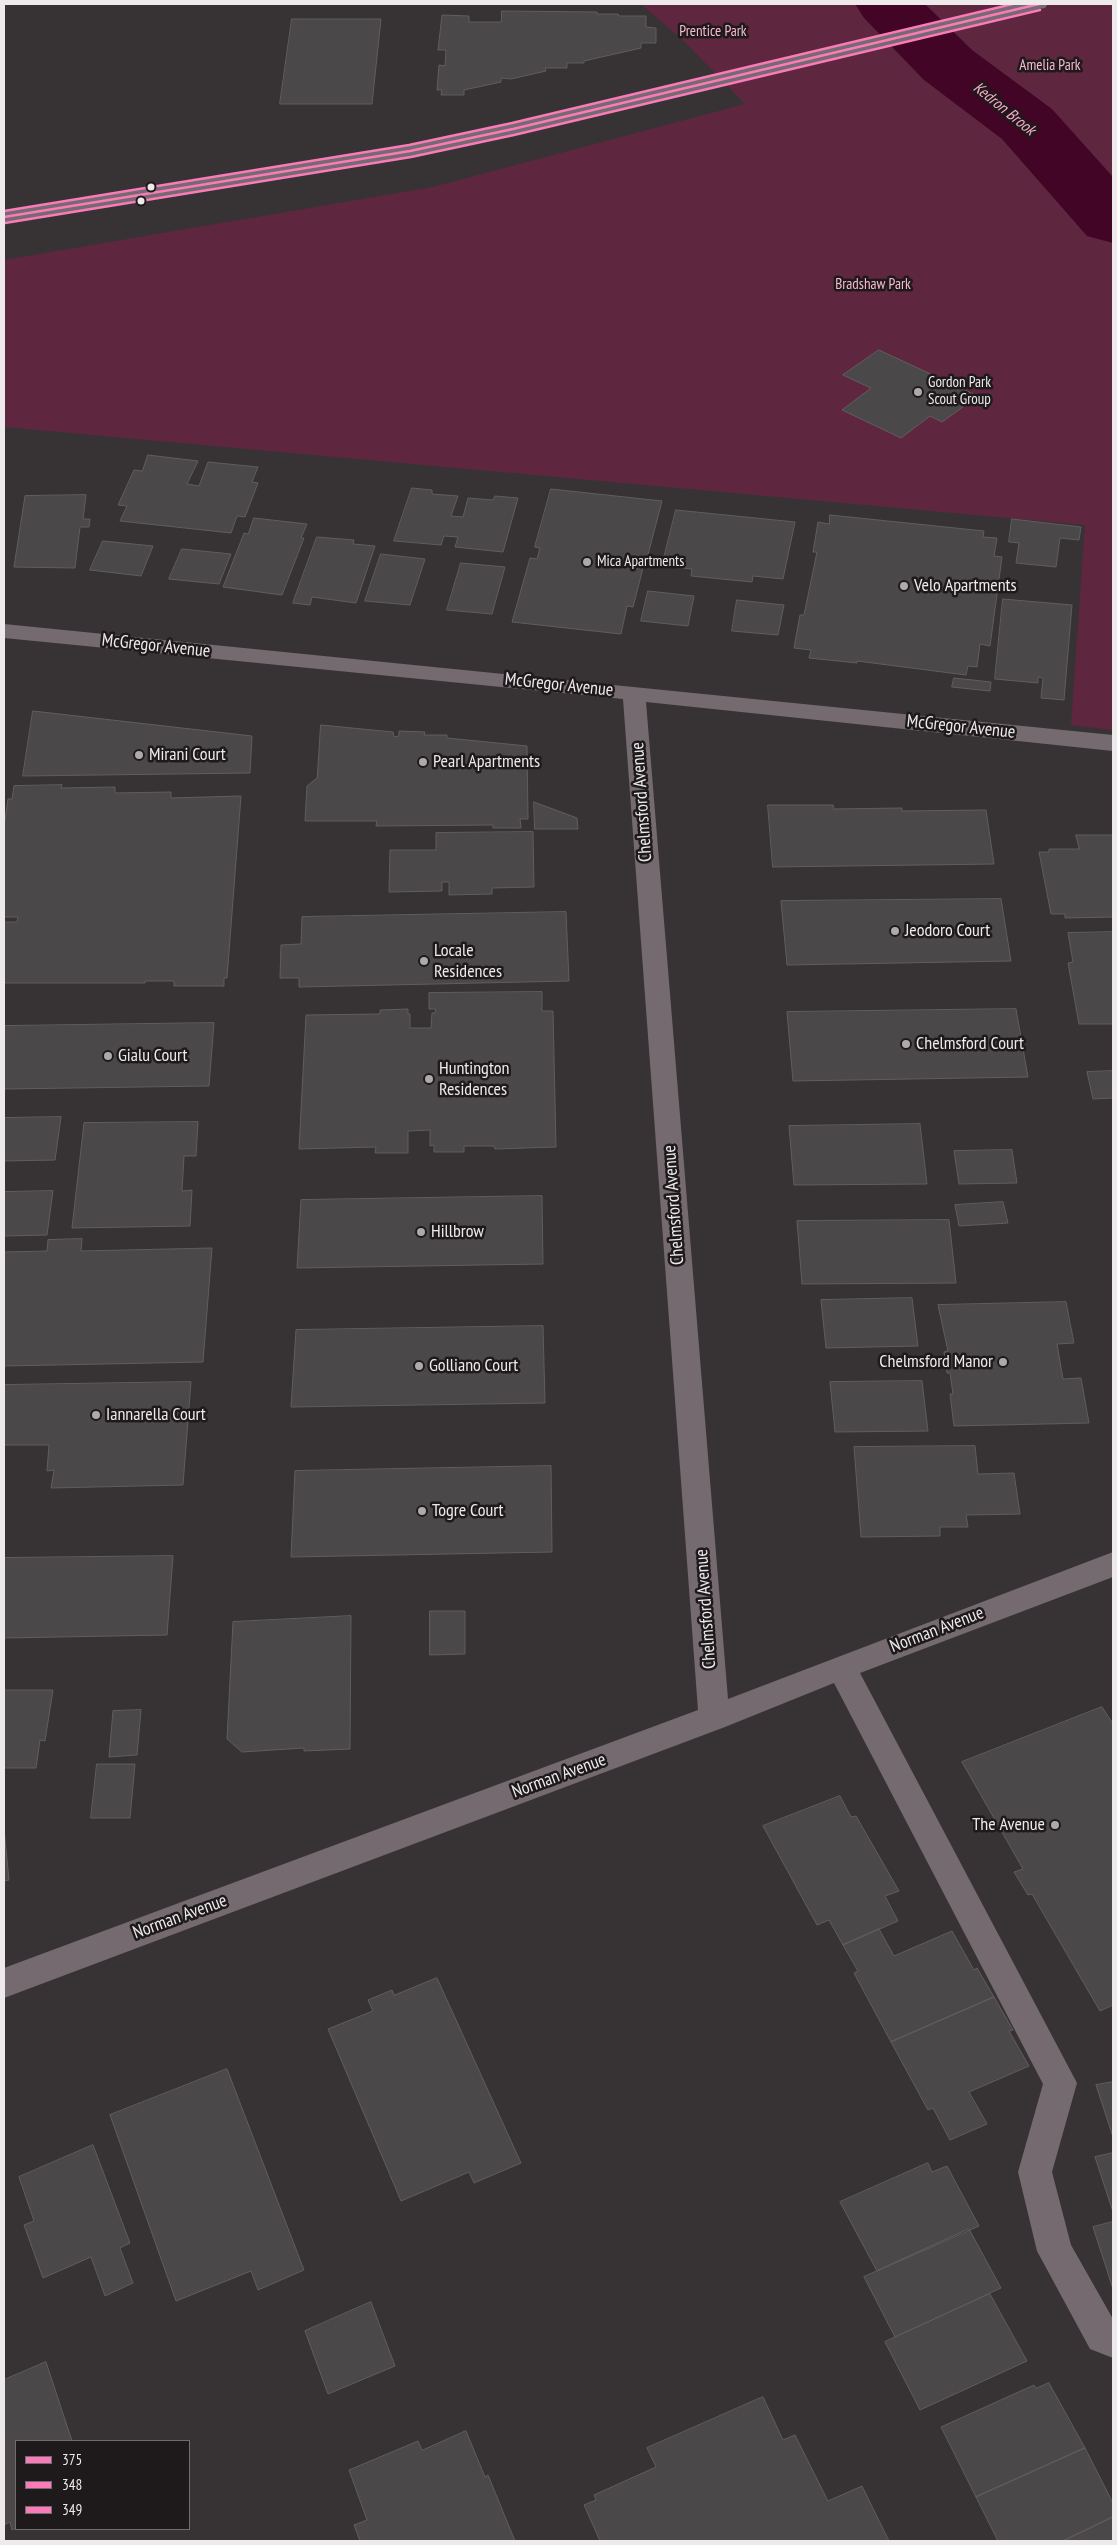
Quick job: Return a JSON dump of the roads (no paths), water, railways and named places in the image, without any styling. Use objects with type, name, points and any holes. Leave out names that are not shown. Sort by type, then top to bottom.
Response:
[{"type":"street","points":[[4,217],[410,151],[1040,4]]},
{"type":"street","name":"McGregor Avenue","points":[[4,631],[634,692],[1113,743]]},
{"type":"street","name":"Chelmsford Avenue","points":[[634,692],[714,1718]]},
{"type":"street","name":"Norman Avenue","points":[[4,1983],[714,1718],[1113,1564]]},
{"type":"street","points":[[842,1667],[1060,2084],[1035,2172],[1056,2251],[1102,2336],[1113,2340]]},
{"type":"waterway","name":"Kedron Brook","points":[[888,4],[948,65],[1027,124],[1113,221]]},
{"type":"place","name":"Gordon Park Scout Group","points":[[918,392]]},
{"type":"place","name":"Mica Apartments","points":[[587,562]]},
{"type":"place","name":"Velo Apartments","points":[[904,586]]},
{"type":"place","name":"Mirani Court","points":[[139,755]]},
{"type":"place","name":"Pearl Apartments","points":[[423,762]]},
{"type":"place","name":"Jeodoro Court","points":[[895,931]]},
{"type":"place","name":"Locale Residences","points":[[424,961]]},
{"type":"place","name":"Chelmsford Court","points":[[906,1044]]},
{"type":"place","name":"Gialu Court","points":[[108,1056]]},
{"type":"place","name":"Huntington Residences","points":[[429,1079]]},
{"type":"place","name":"Hillbrow","points":[[421,1232]]},
{"type":"place","name":"Chelmsford Manor","points":[[1003,1362]]},
{"type":"place","name":"Golliano Court","points":[[419,1366]]},
{"type":"place","name":"Iannarella Court","points":[[96,1415]]},
{"type":"place","name":"Togre Court","points":[[422,1511]]},
{"type":"place","name":"The Avenue","points":[[1055,1825]]},
{"type":"park label","name":"Prentice Park","points":[[713,32]]},
{"type":"park label","name":"Amelia Park","points":[[1050,66]]},
{"type":"park label","name":"Bradshaw Park","points":[[873,285]]}]
